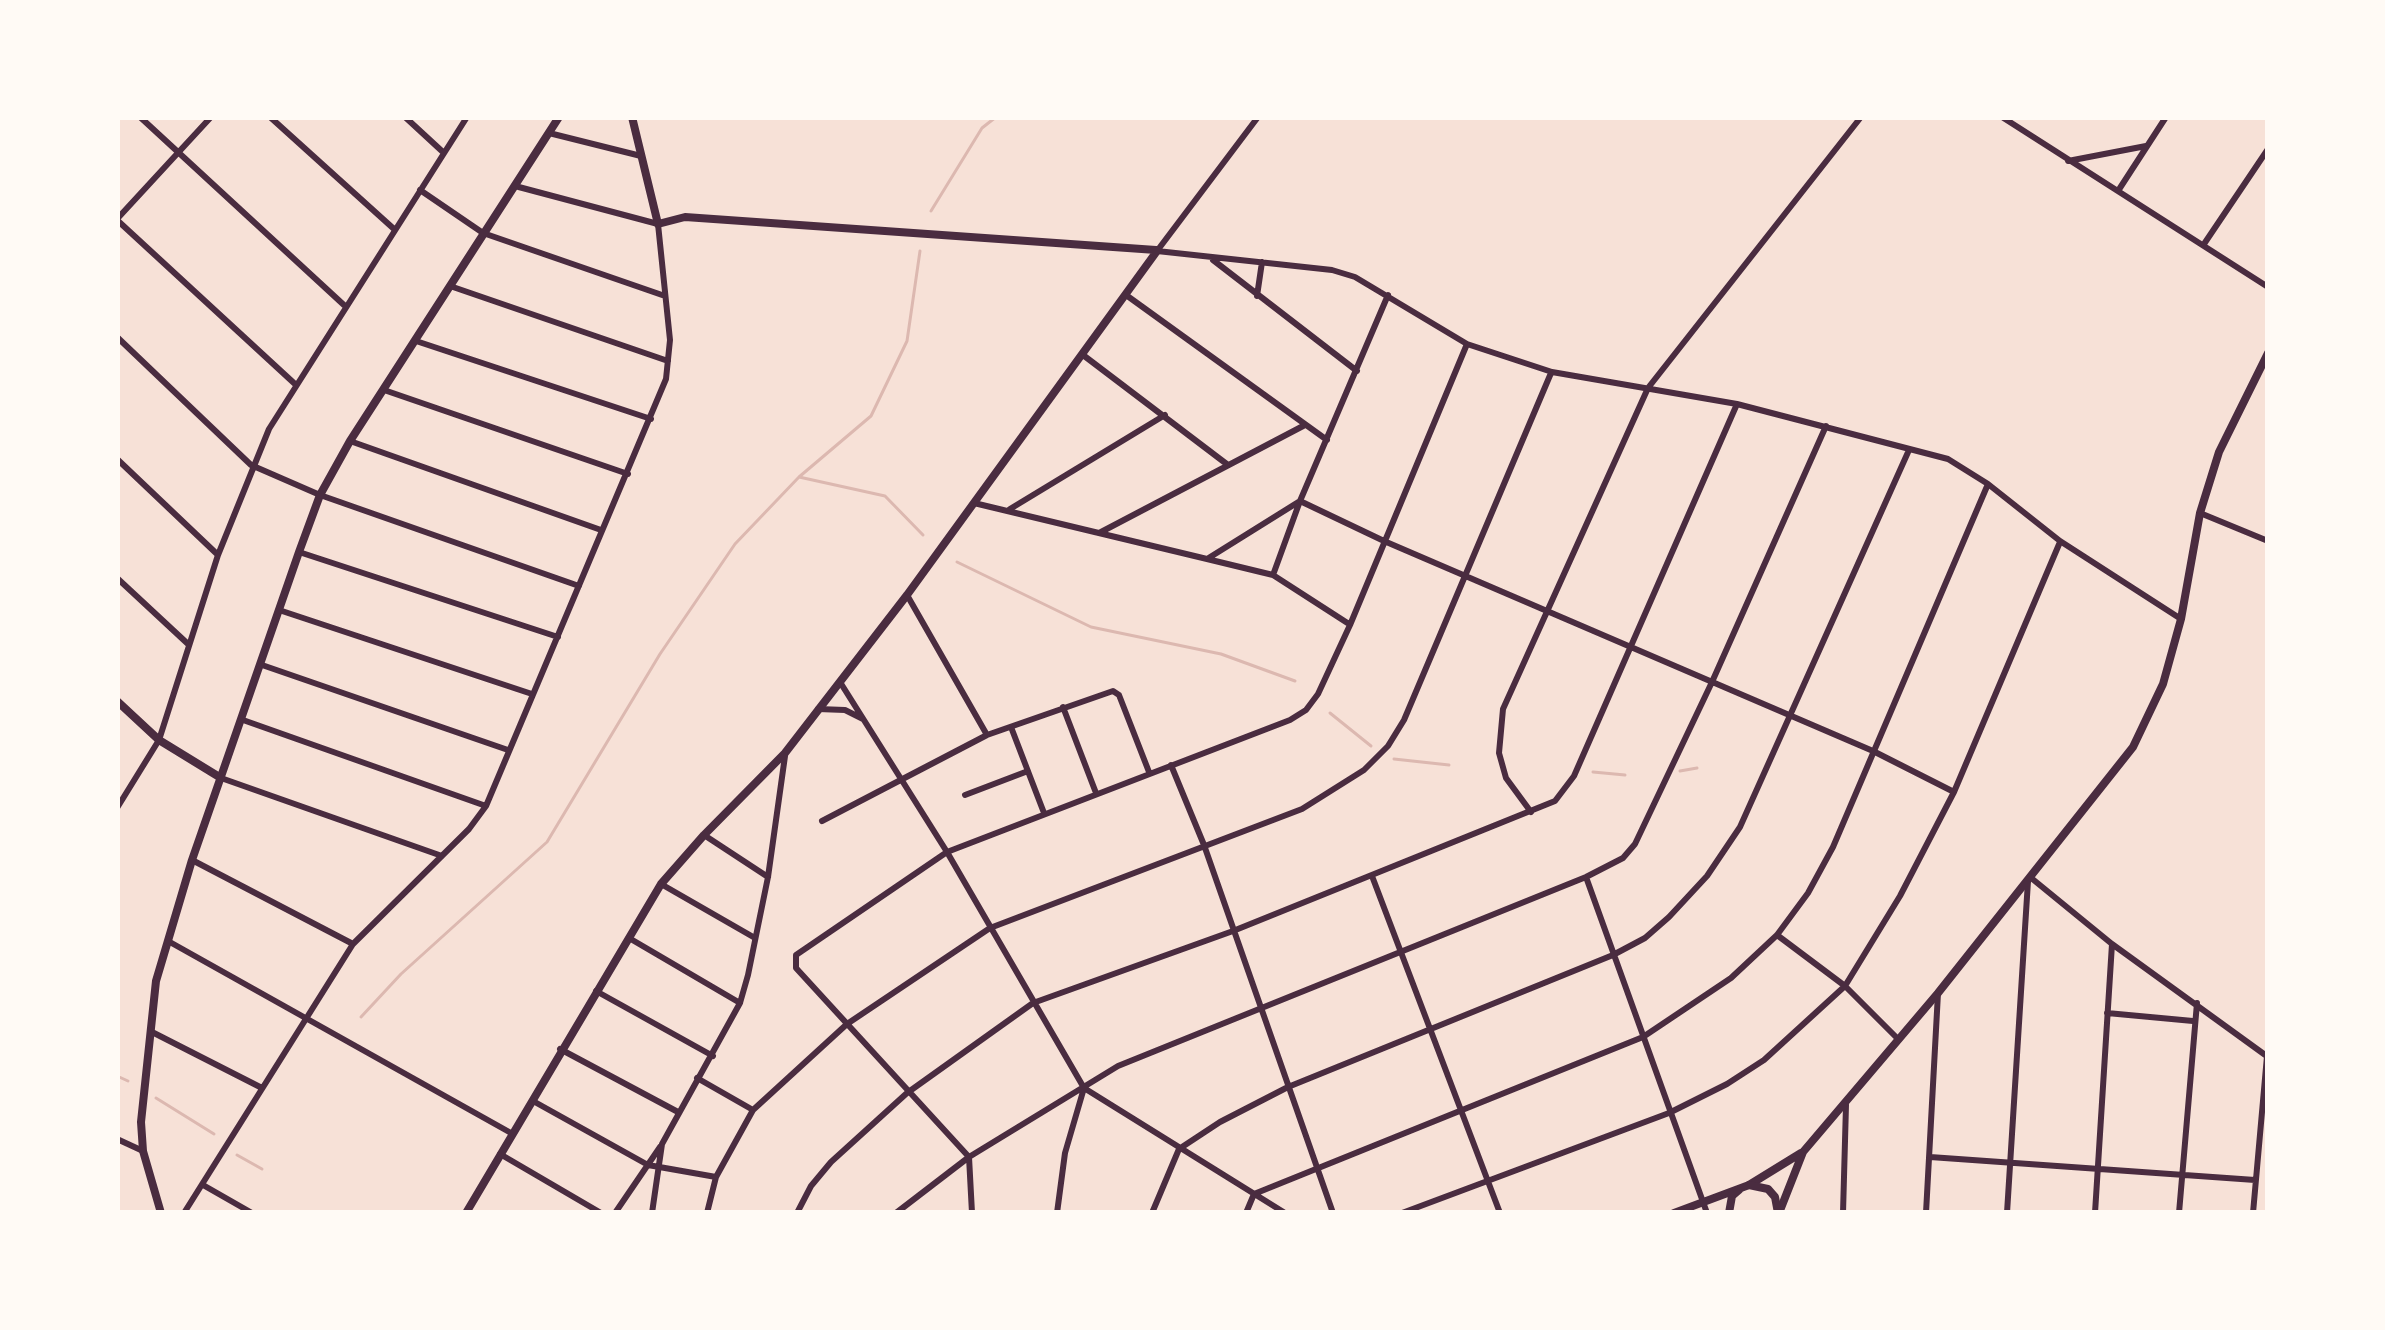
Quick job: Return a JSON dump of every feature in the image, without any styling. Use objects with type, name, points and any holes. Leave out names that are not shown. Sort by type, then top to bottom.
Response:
[{"type":"street","points":[[140,117],[345,306]]},
{"type":"street","points":[[211,117],[117,220],[295,384]]},
{"type":"street","points":[[269,117],[394,229]]},
{"type":"street","points":[[405,117],[444,153]]},
{"type":"street","points":[[117,808],[159,740],[251,465],[295,384],[467,117]]},
{"type":"street","points":[[161,1213],[143,1151],[148,1030],[167,941],[192,860],[299,552],[320,495],[350,441],[559,117]]},
{"type":"street","points":[[184,1213],[353,944],[486,806],[651,419],[670,361],[658,224],[632,117]]},
{"type":"street","points":[[469,1212],[560,1048],[661,884],[785,753],[907,595],[1258,117]]},
{"type":"street","points":[[1531,812],[1506,778],[1498,732],[1503,709],[1648,388],[1861,117]]},
{"type":"street","points":[[2002,117],[2268,287]]},
{"type":"street","points":[[2117,191],[2166,117]]},
{"type":"street","points":[[548,133],[641,156]]},
{"type":"street","points":[[2068,161],[2146,146]]},
{"type":"street","points":[[2204,244],[2268,148]]},
{"type":"street","points":[[514,186],[658,224],[685,217],[1157,250],[1333,270],[1388,295],[1467,344],[1552,372],[1737,404],[1948,459],[2060,541],[2181,619]]},
{"type":"street","points":[[420,190],[483,233],[665,296]]},
{"type":"street","points":[[1212,258],[1357,371]]},
{"type":"street","points":[[1257,296],[1262,262]]},
{"type":"street","points":[[450,286],[670,361]]},
{"type":"street","points":[[1126,295],[1328,440]]},
{"type":"street","points":[[1273,575],[1388,295]]},
{"type":"street","points":[[117,337],[251,465],[320,495],[579,586]]},
{"type":"street","points":[[416,341],[651,419]]},
{"type":"street","points":[[972,1213],[968,1157],[796,968],[796,956],[946,852],[1306,710],[1350,625],[1467,344]]},
{"type":"street","points":[[1674,1213],[1705,1208],[1803,1152],[1938,993],[2133,747],[2163,684],[2181,619],[2200,513],[2219,452],[2268,353]]},
{"type":"street","points":[[1083,355],[1228,465]]},
{"type":"street","points":[[2262,363],[2268,377]]},
{"type":"street","points":[[707,1213],[716,1177],[753,1110],[847,1024],[990,928],[1320,799],[1364,770],[1388,746],[1404,720],[1552,372]]},
{"type":"street","points":[[384,390],[628,474]]},
{"type":"street","points":[[796,1213],[830,1162],[907,1093],[1033,1004],[1232,932],[1555,801],[1564,791],[1631,647],[1737,404]]},
{"type":"street","points":[[1010,509],[1165,415]]},
{"type":"street","points":[[1098,533],[1305,425]]},
{"type":"street","points":[[896,1213],[968,1157],[1083,1086],[1262,1006],[1612,865],[1635,844],[1826,426]]},
{"type":"street","points":[[350,441],[601,530]]},
{"type":"street","points":[[1152,1213],[1178,1149],[1220,1122],[1288,1087],[1613,955],[1645,938],[1707,876],[1740,826],[1793,715],[1909,450]]},
{"type":"street","points":[[117,459],[218,555]]},
{"type":"street","points":[[1246,1213],[1254,1194],[1643,1037],[1731,978],[1777,935],[1833,847],[1988,484]]},
{"type":"street","points":[[1300,501],[1874,751],[1954,792]]},
{"type":"street","points":[[1207,560],[1300,501]]},
{"type":"street","points":[[974,502],[1273,575],[1350,625]]},
{"type":"street","points":[[2200,513],[2268,541]]},
{"type":"street","points":[[1402,1213],[1669,1113],[1764,1060],[1845,986],[1900,896],[1954,792],[2060,541]]},
{"type":"street","points":[[299,552],[558,638]]},
{"type":"street","points":[[117,578],[188,644]]},
{"type":"street","points":[[907,595],[987,735]]},
{"type":"street","points":[[279,610],[532,694]]},
{"type":"street","points":[[262,665],[509,750]]},
{"type":"street","points":[[839,680],[1083,1086],[1285,1213]]},
{"type":"street","points":[[822,821],[987,735],[1113,691],[1119,695],[1149,773]]},
{"type":"street","points":[[117,701],[159,740],[221,778],[442,856]]},
{"type":"street","points":[[1063,707],[1096,793]]},
{"type":"street","points":[[817,709],[844,710],[866,721]]},
{"type":"street","points":[[243,719],[486,806]]},
{"type":"street","points":[[1011,727],[1044,813]]},
{"type":"street","points":[[615,1213],[662,1144],[740,1003],[768,877],[785,753]]},
{"type":"street","points":[[1171,765],[1204,845],[1333,1213]]},
{"type":"street","points":[[964,795],[1028,771]]},
{"type":"street","points":[[704,835],[768,877]]},
{"type":"street","points":[[192,860],[353,944]]},
{"type":"street","points":[[1372,876],[1500,1213]]},
{"type":"street","points":[[1586,877],[1705,1208]]},
{"type":"street","points":[[2029,879],[2267,1056],[2253,1213]]},
{"type":"street","points":[[2007,1213],[2029,879]]},
{"type":"street","points":[[661,884],[755,938]]},
{"type":"street","points":[[1777,935],[1845,986],[1898,1039]]},
{"type":"street","points":[[626,937],[740,1003]]},
{"type":"street","points":[[167,941],[511,1132]]},
{"type":"street","points":[[2095,1213],[2112,944]]},
{"type":"street","points":[[596,991],[712,1056]]},
{"type":"street","points":[[1926,1213],[1938,993]]},
{"type":"street","points":[[2179,1213],[2197,1003]]},
{"type":"street","points":[[2108,1013],[2195,1022]]},
{"type":"street","points":[[148,1030],[262,1088]]},
{"type":"street","points":[[560,1048],[678,1112]]},
{"type":"street","points":[[697,1078],[753,1110]]},
{"type":"street","points":[[1057,1213],[1065,1153],[1083,1086]]},
{"type":"street","points":[[531,1100],[648,1165],[716,1177]]},
{"type":"street","points":[[1843,1213],[1846,1105]]},
{"type":"street","points":[[117,1139],[143,1151]]},
{"type":"street","points":[[652,1213],[662,1144]]},
{"type":"street","points":[[1779,1213],[1803,1152]]},
{"type":"street","points":[[500,1154],[601,1213]]},
{"type":"street","points":[[1930,1157],[2255,1180]]},
{"type":"street","points":[[202,1184],[252,1213]]},
{"type":"street","points":[[1729,1213],[1732,1196],[1744,1187],[1768,1189],[1779,1213]]},
{"type":"waterway","points":[[931,211],[982,128],[996,117]]},
{"type":"waterway","points":[[361,1017],[401,974],[547,842],[660,654],[735,544],[799,477],[871,416],[907,341],[920,251]]},
{"type":"waterway","points":[[799,477],[885,496],[923,535]]},
{"type":"waterway","points":[[957,562],[1091,627],[1221,654],[1295,681]]},
{"type":"waterway","points":[[1330,713],[1371,746]]},
{"type":"waterway","points":[[1394,759],[1449,765]]},
{"type":"waterway","points":[[1680,771],[1697,768]]},
{"type":"waterway","points":[[1593,772],[1625,775]]},
{"type":"waterway","points":[[117,1076],[128,1081]]},
{"type":"waterway","points":[[156,1098],[214,1134]]},
{"type":"waterway","points":[[237,1155],[262,1169]]}]
